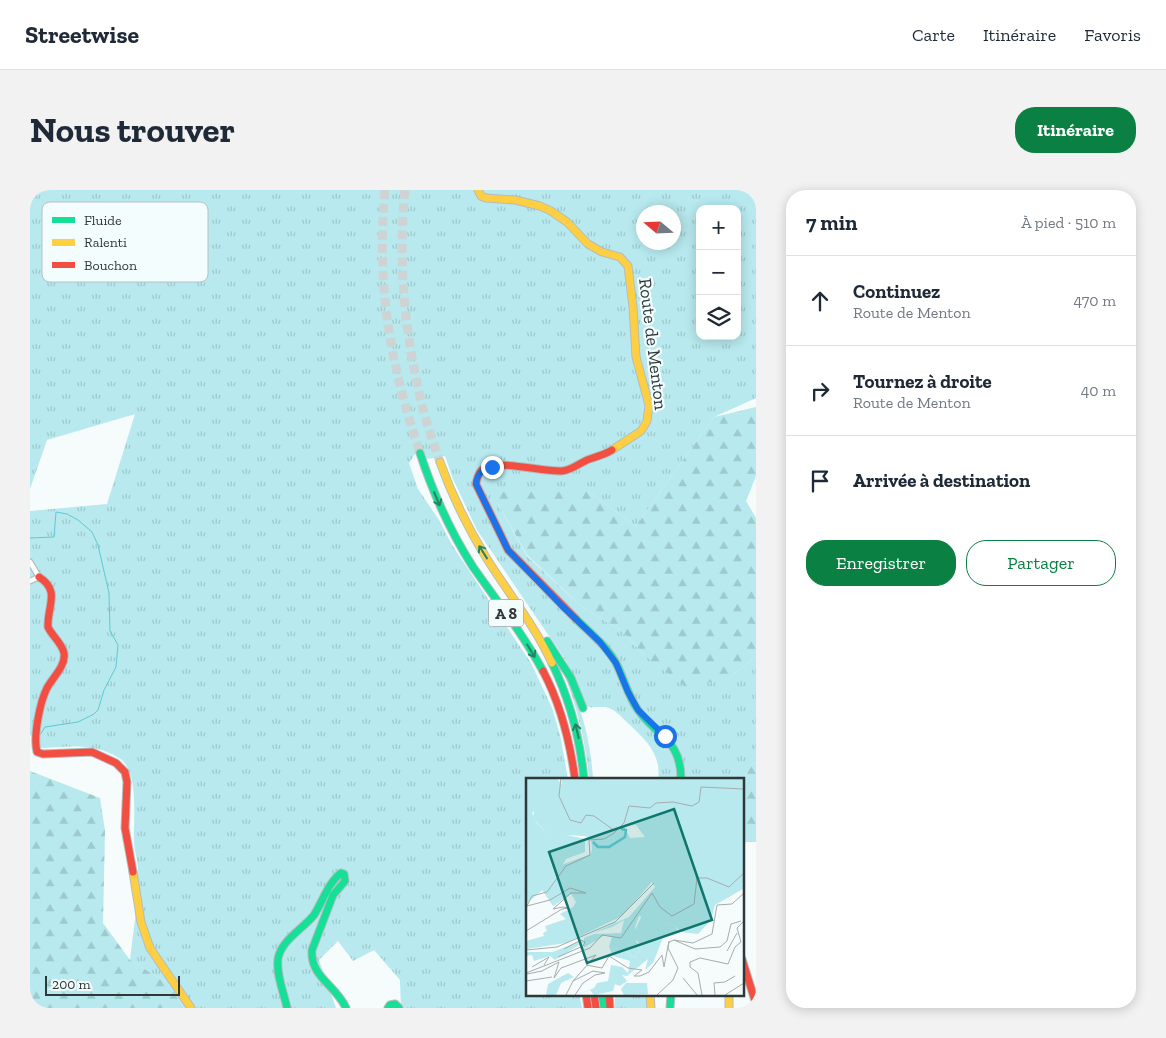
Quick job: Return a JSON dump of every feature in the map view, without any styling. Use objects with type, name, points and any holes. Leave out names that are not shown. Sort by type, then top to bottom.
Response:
[{"type":"main road","name":"Route de Menton","points":[[479,192],[486,198],[521,201],[551,211],[567,222],[588,244],[602,252],[620,257],[628,266],[636,357],[648,405],[648,418],[644,426],[608,454],[586,461],[569,470],[486,468],[478,475],[476,484],[508,550],[600,642],[616,663],[638,710],[665,736],[678,756],[681,778]]},
{"type":"main road","name":"A 8","points":[[420,453],[434,492],[453,531],[472,564],[532,652],[549,685],[566,733],[575,778]]},
{"type":"main road","name":"A 8","points":[[440,462],[455,502],[471,533],[545,648],[565,692],[578,734],[584,778]]},
{"type":"main road","points":[[39,576],[46,579],[51,585],[52,592],[48,626],[50,632],[62,648],[64,655],[60,667],[47,688],[35,744],[37,752],[43,754],[92,752],[122,766],[127,782],[125,828],[140,922],[150,948],[191,1008]]},
{"type":"main road","points":[[510,593],[536,624],[560,660],[583,708]]},
{"type":"main road","points":[[287,1008],[278,966],[280,952],[313,916],[336,875],[341,873],[344,874],[345,881],[333,895],[312,950],[311,959],[321,977],[344,999],[346,1008]]},
{"type":"main road","points":[[744,965],[756,1004]]},
{"type":"main road","points":[[388,1008],[390,1005],[395,1004],[399,1008]]},
{"type":"street","points":[[30,562],[39,576],[30,582]]},
{"type":"green space","points":[[30,190],[750,190],[756,199],[756,398],[714,417],[636,526],[586,490],[497,502],[527,556],[582,607],[622,631],[644,655],[729,678],[756,656],[756,762],[752,764],[744,778],[658,778],[659,770],[655,755],[635,730],[611,709],[585,706],[566,661],[477,530],[453,479],[445,456],[427,459],[423,450],[415,454],[409,463],[418,489],[439,520],[452,545],[531,663],[552,708],[560,735],[568,778],[526,778],[526,996],[579,996],[582,1008],[401,1008],[400,980],[374,950],[353,961],[338,941],[319,960],[336,1008],[184,1008],[169,984],[130,960],[138,872],[134,842],[133,784],[126,764],[109,753],[91,748],[41,748],[37,742],[39,727],[30,736],[30,511],[107,504],[135,414],[47,440],[30,489]]},
{"type":"green space","points":[[756,407],[756,476],[746,501],[756,518],[756,656],[729,678],[686,687],[644,655],[622,631],[582,607],[527,555],[497,502],[501,490],[586,490],[636,526],[714,417]]},
{"type":"green space","points":[[559,662],[573,691],[583,719],[592,763],[593,778],[589,778],[579,719]]},
{"type":"green space","points":[[756,762],[756,842],[744,842],[744,778],[752,764]]},
{"type":"green space","points":[[30,771],[100,798],[105,831],[103,923],[130,960],[169,984],[184,1008],[30,1008]]},
{"type":"green space","points":[[615,996],[646,996],[649,1008],[615,1008]]},
{"type":"waterway","points":[[30,538],[54,537],[56,512],[67,514],[78,520],[92,532],[98,545],[109,593],[110,631],[118,645],[116,667],[104,690],[98,710],[78,722],[45,727],[40,735]]},
{"type":"tunnel","points":[[385,190],[382,258],[388,323],[401,388],[420,453]]},
{"type":"tunnel","points":[[405,190],[402,266],[406,317],[421,401],[440,462]]},
{"type":"traffic: fast","points":[[420,453],[436,497],[457,540],[543,671]]},
{"type":"traffic: fast","points":[[576,619],[609,652],[638,710],[672,747],[677,755],[681,778]]},
{"type":"traffic: fast","points":[[547,641],[571,678],[583,708]]},
{"type":"traffic: fast","points":[[552,663],[564,691],[573,720],[580,749],[584,778]]},
{"type":"traffic: fast","points":[[287,1008],[278,971],[280,952],[288,940],[314,915],[329,887],[341,873],[344,874],[345,881],[333,895],[312,950],[312,959],[319,974],[342,1000],[346,1008]]},
{"type":"traffic: fast","points":[[602,996],[604,1008]]},
{"type":"traffic: fast","points":[[670,1008],[671,996]]},
{"type":"traffic: fast","points":[[388,1008],[390,1005],[395,1004],[399,1008]]},
{"type":"traffic: slow","points":[[478,190],[481,196],[486,198],[515,200],[540,206],[551,211],[567,222],[588,244],[602,252],[620,257],[628,266],[636,357],[649,405],[647,421],[641,431],[612,450]]},
{"type":"traffic: slow","points":[[440,462],[473,536],[530,623],[552,663]]},
{"type":"traffic: slow","points":[[133,872],[141,922],[150,948],[191,1008]]},
{"type":"traffic: slow","points":[[650,996],[651,1008]]},
{"type":"traffic: slow","points":[[729,996],[729,1008]]},
{"type":"traffic: jam","points":[[576,619],[508,550],[476,482],[481,470],[493,466],[502,465],[562,471],[612,450]]},
{"type":"traffic: jam","points":[[39,577],[50,588],[51,599],[48,627],[61,646],[64,658],[61,667],[47,688],[42,702],[37,728],[37,752],[43,754],[92,752],[116,763],[125,772],[127,782],[125,828],[133,872]]},
{"type":"traffic: jam","points":[[543,671],[555,697],[564,724],[575,778]]},
{"type":"traffic: jam","points":[[744,965],[756,1004]]},
{"type":"traffic: jam","points":[[586,996],[588,1008]]},
{"type":"traffic: jam","points":[[594,996],[596,1008]]},
{"type":"traffic: jam","points":[[609,996],[610,1008]]},
{"type":"route","points":[[492,467],[480,472],[476,484],[508,550],[600,642],[616,663],[638,710],[665,736]]}]
